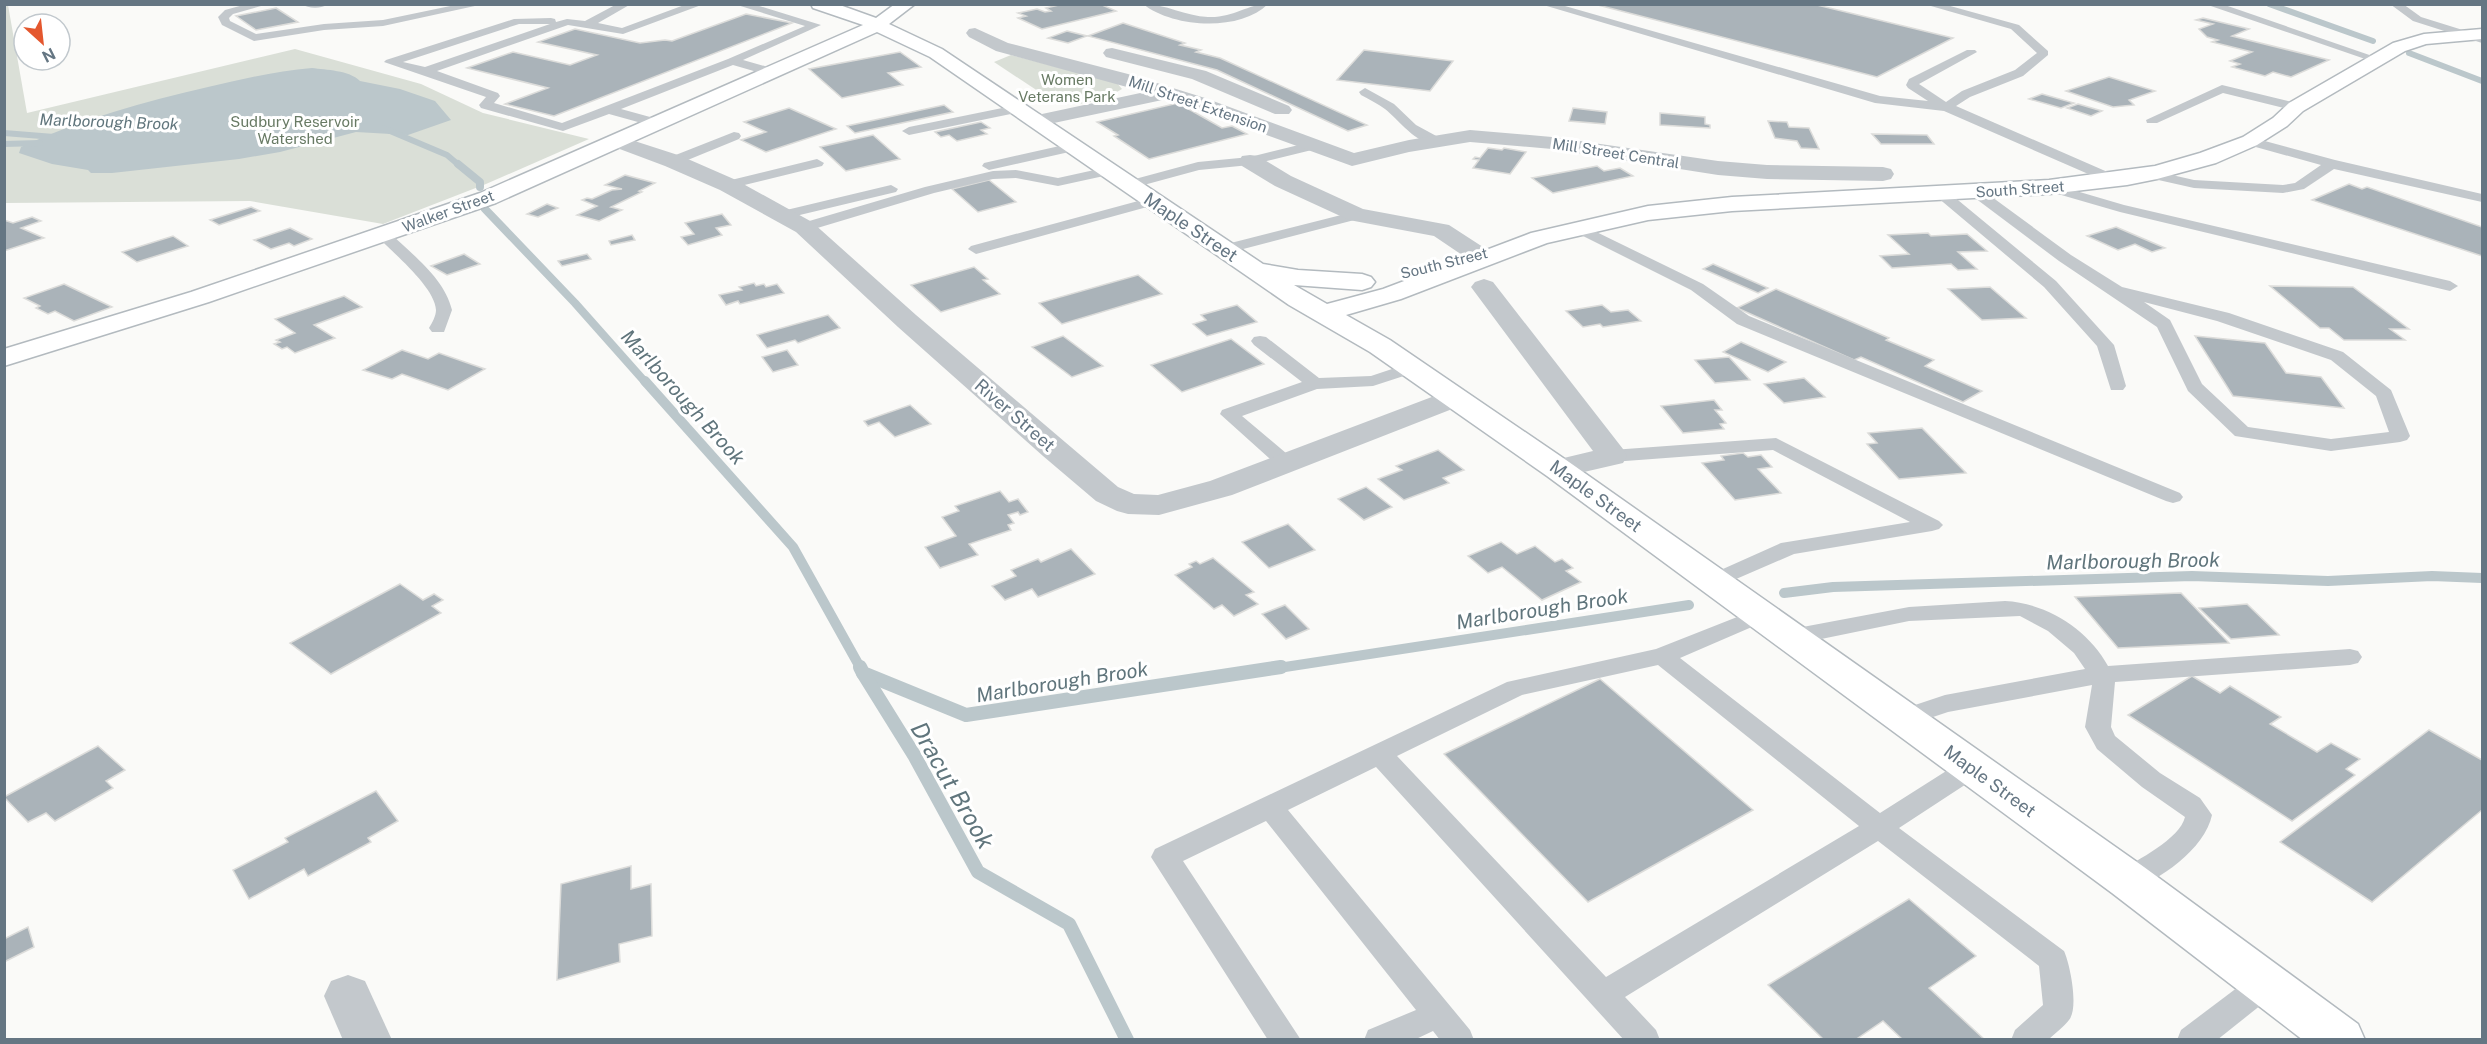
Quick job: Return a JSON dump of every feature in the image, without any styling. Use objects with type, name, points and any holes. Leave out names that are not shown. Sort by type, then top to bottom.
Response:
[{"type":"main road","name":"Walker Street","points":[[7,354],[200,297],[488,198],[771,72],[845,10],[907,4]]},
{"type":"main road","name":"Maple Street","points":[[845,10],[936,53],[1310,307],[1380,346],[1558,469],[1792,637],[2128,880],[2341,1040]]},
{"type":"main road","name":"South Street","points":[[1310,307],[1362,282],[1526,243],[1578,228],[1648,213],[1700,206],[2049,187],[2150,174],[2208,158],[2250,141],[2274,127],[2296,107],[2375,59],[2413,42],[2476,36]]},
{"type":"main road","name":"South Street","points":[[1310,307],[1385,296],[1526,243]]},
{"type":"main road","name":"South Street","points":[[1236,257],[1298,278],[1362,282]]},
{"type":"main road","name":"South Street","points":[[1380,346],[1368,333],[1368,326],[1375,309],[1385,296]]},
{"type":"street","name":"Mill Street Extension","points":[[975,33],[1002,46],[1169,92],[1352,160]]},
{"type":"street","points":[[1039,55],[1074,49]]},
{"type":"street","points":[[1097,50],[1199,75],[1296,116]]},
{"type":"street","points":[[1026,115],[1169,92]]},
{"type":"street","points":[[1315,145],[1317,125]]},
{"type":"street","points":[[1391,150],[1411,158],[1441,160],[1462,155],[1470,136]]},
{"type":"street","name":"Mill Street Central","points":[[1352,160],[1435,141],[1470,136],[1552,143],[1718,168],[1767,172],[1883,174]]},
{"type":"street","name":"River Street","points":[[616,141],[673,161],[728,185],[794,221],[1107,494],[1128,504],[1159,505],[1221,488],[1455,398]]},
{"type":"street","points":[[1250,161],[1282,181],[1357,215],[1441,230],[1478,254]]},
{"type":"street","points":[[1484,286],[1612,456],[1558,469]]},
{"type":"street","points":[[348,996],[368,1040]]},
{"type":"lane","points":[[263,4],[229,12],[223,17],[226,22],[254,38],[324,27],[383,23],[479,4]]},
{"type":"lane","points":[[307,4],[323,4]]},
{"type":"lane","points":[[587,24],[626,4]]},
{"type":"lane","points":[[699,4],[623,32],[587,24],[518,21],[390,62],[426,71],[494,96],[485,105],[563,127],[816,26],[739,4]]},
{"type":"lane","points":[[1148,4],[1177,16],[1207,20],[1247,14],[1263,4]]},
{"type":"lane","points":[[1545,4],[1879,100],[1947,107],[1966,94],[2019,73],[2044,53],[2015,27],[1929,4]]},
{"type":"lane","points":[[2210,4],[2375,59]]},
{"type":"lane","points":[[2395,4],[2417,19],[2476,36]]},
{"type":"lane","points":[[426,71],[567,22]]},
{"type":"lane","points":[[1971,52],[1913,82],[1912,86],[1947,107],[2114,180]]},
{"type":"lane","points":[[732,61],[771,72]]},
{"type":"lane","points":[[2152,120],[2222,89],[2296,107]]},
{"type":"lane","points":[[1365,92],[1390,107],[1411,128],[1435,141]]},
{"type":"lane","points":[[608,110],[656,123]]},
{"type":"lane","points":[[909,131],[1026,115]]},
{"type":"lane","points":[[673,161],[734,136]]},
{"type":"lane","points":[[2250,141],[2331,164],[2482,198]]},
{"type":"lane","points":[[976,249],[1130,186],[1198,166],[1250,161],[1315,145]]},
{"type":"lane","points":[[794,221],[1073,147]]},
{"type":"lane","points":[[728,185],[817,163]]},
{"type":"lane","points":[[2150,174],[2194,184],[2283,189],[2299,186],[2331,164]]},
{"type":"lane","points":[[794,221],[908,197],[985,177],[1016,174],[1058,183],[1130,186]]},
{"type":"lane","points":[[2049,187],[2120,208],[2450,286]]},
{"type":"lane","points":[[1976,192],[2065,258],[2164,324],[2194,387],[2242,432],[2331,445],[2400,436],[2384,394],[2337,356],[2223,317],[2116,290]]},
{"type":"lane","points":[[1942,194],[2050,284],[2105,345],[2117,386]]},
{"type":"lane","points":[[1236,257],[1357,215]]},
{"type":"lane","points":[[1578,228],[1697,287],[1743,320],[2173,497]]},
{"type":"lane","points":[[382,234],[428,279],[440,298],[444,311],[438,328]]},
{"type":"lane","points":[[1260,341],[1316,384]]},
{"type":"lane","points":[[1286,463],[1229,414],[1316,384],[1373,381],[1410,368]]},
{"type":"lane","points":[[1612,456],[1776,444],[1932,525],[1789,548],[1713,582]]},
{"type":"lane","points":[[1792,637],[1909,614],[1966,609],[2021,609],[2056,626],[2082,646],[2104,684],[2098,727],[2106,742],[2151,780],[2191,805],[2199,815],[2199,824],[2188,839],[2128,880]]},
{"type":"lane","points":[[1286,1040],[1165,857],[1516,688],[1662,656],[1760,615]]},
{"type":"lane","points":[[1662,656],[1879,827],[2053,960],[2060,1010],[2026,1040]]},
{"type":"lane","points":[[1903,718],[1945,704],[2100,675],[2350,657]]},
{"type":"lane","points":[[1379,754],[1645,1040]]},
{"type":"lane","points":[[1603,994],[1879,827],[1971,768]]},
{"type":"lane","points":[[1270,807],[1459,1040]]},
{"type":"lane","points":[[2192,1040],[2265,984]]},
{"type":"lane","points":[[1379,1040],[1437,1015]]},
{"type":"green space","name":"Sudbury Reservoir Watershed","points":[[4,5],[8,5],[12,28],[12,72],[20,72],[27,113],[295,49],[421,84],[483,113],[589,139],[486,184],[383,224],[250,201],[5,203]]},
{"type":"green space","name":"Women Veterans Park","points":[[1011,55],[1117,83],[1122,89],[1092,101],[1059,105],[994,62]]},
{"type":"water","points":[[312,68],[344,73],[360,81],[400,89],[435,101],[451,120],[408,135],[356,132],[280,152],[239,159],[112,173],[91,173],[88,170],[52,164],[19,153],[21,147],[44,137],[136,105],[247,78]]},
{"type":"building","points":[[1063,4],[1100,4],[1116,11],[1042,29],[1018,18],[1026,16],[1018,13],[1037,9],[1045,12],[1051,11],[1046,8]]},
{"type":"building","points":[[1594,4],[1813,4],[1953,38],[1877,77]]},
{"type":"building","points":[[276,8],[298,22],[256,30],[236,16]]},
{"type":"building","points":[[746,14],[792,23],[554,116],[505,104],[548,88],[467,68],[513,52],[570,65],[597,55],[538,42],[575,29],[640,43],[672,41]]},
{"type":"building","points":[[2203,18],[2249,29],[2232,36],[2329,60],[2291,77],[2273,72],[2265,76],[2232,67],[2240,64],[2230,61],[2252,52],[2212,42],[2218,40],[2207,37],[2199,29],[2213,24],[2196,20]]},
{"type":"building","points":[[1123,23],[1185,43],[1180,45],[1220,58],[1367,125],[1348,131],[1217,70],[1088,36]]},
{"type":"building","points":[[1067,31],[1087,36],[1068,43],[1048,38]]},
{"type":"building","points":[[1364,50],[1453,61],[1430,91],[1337,80]]},
{"type":"building","points":[[900,52],[921,67],[888,73],[903,85],[842,98],[809,69]]},
{"type":"building","points":[[2109,77],[2155,91],[2129,100],[2134,105],[2113,107],[2066,91]]},
{"type":"building","points":[[2042,94],[2074,103],[2061,108],[2029,99]]},
{"type":"building","points":[[1178,103],[1222,128],[1232,126],[1247,134],[1149,159],[1097,122]]},
{"type":"building","points":[[2078,104],[2102,111],[2091,116],[2067,108]]},
{"type":"building","points":[[944,105],[953,112],[855,133],[847,126]]},
{"type":"building","points":[[789,108],[836,129],[766,152],[741,140],[766,132],[744,122]]},
{"type":"building","points":[[1573,108],[1607,112],[1605,124],[1569,121]]},
{"type":"building","points":[[1660,113],[1705,117],[1705,124],[1710,125],[1710,128],[1660,125]]},
{"type":"building","points":[[1768,121],[1787,122],[1789,127],[1809,128],[1819,149],[1801,148],[1797,141],[1775,138]]},
{"type":"building","points":[[981,122],[990,128],[981,130],[987,134],[957,141],[949,135],[941,137],[935,132]]},
{"type":"building","points":[[1872,134],[1927,135],[1934,144],[1881,144]]},
{"type":"building","points":[[873,135],[900,159],[846,171],[820,147]]},
{"type":"building","points":[[1488,148],[1526,152],[1510,174],[1473,168],[1479,160],[1473,159],[1480,158]]},
{"type":"building","points":[[1597,166],[1604,171],[1620,168],[1633,176],[1553,193],[1532,178]]},
{"type":"building","points":[[625,175],[655,183],[611,207],[622,210],[599,221],[577,215],[597,206],[582,200],[622,189],[605,185]]},
{"type":"building","points":[[989,180],[1016,202],[978,212],[952,189]]},
{"type":"building","points":[[2349,184],[2362,189],[2367,187],[2482,227],[2482,256],[2312,200]]},
{"type":"building","points":[[547,204],[558,208],[538,217],[527,214]]},
{"type":"building","points":[[251,207],[260,211],[219,225],[210,220]]},
{"type":"building","points":[[722,214],[731,225],[716,228],[722,235],[688,245],[681,237],[694,234],[685,223]]},
{"type":"building","points":[[32,217],[41,221],[21,228],[44,238],[4,251],[4,220],[13,223]]},
{"type":"building","points":[[2116,227],[2165,248],[2152,252],[2135,244],[2118,250],[2087,236]]},
{"type":"building","points":[[290,228],[312,239],[294,246],[289,243],[271,249],[254,240]]},
{"type":"building","points":[[1928,233],[1931,236],[1967,234],[1987,251],[1958,252],[1977,269],[1958,270],[1951,264],[1892,268],[1880,256],[1909,254],[1888,235]]},
{"type":"building","points":[[632,235],[635,240],[611,245],[609,241]]},
{"type":"building","points":[[173,236],[188,246],[137,262],[122,252]]},
{"type":"building","points":[[464,254],[480,264],[447,275],[431,266]]},
{"type":"building","points":[[587,254],[591,259],[562,266],[558,261]]},
{"type":"building","points":[[1713,264],[1768,288],[1758,293],[1703,269]]},
{"type":"building","points":[[974,267],[988,279],[983,280],[1000,294],[941,312],[911,285]]},
{"type":"building","points":[[1138,275],[1162,294],[1062,324],[1039,303]]},
{"type":"building","points":[[754,283],[756,286],[764,284],[766,287],[777,284],[784,293],[740,304],[738,301],[726,305],[719,295],[742,290],[739,287]]},
{"type":"building","points":[[64,284],[112,307],[74,321],[55,311],[48,314],[36,308],[40,306],[24,298]]},
{"type":"building","points":[[2270,286],[2353,287],[2409,329],[2390,329],[2405,340],[2344,340],[2329,328],[2320,328]]},
{"type":"building","points":[[1990,287],[2026,318],[1982,320],[1948,289]]},
{"type":"building","points":[[1776,289],[1934,360],[1925,366],[1982,391],[1963,402],[1861,357],[1854,360],[1737,308]]},
{"type":"building","points":[[344,296],[362,307],[314,325],[335,338],[295,353],[287,347],[282,349],[274,344],[280,342],[276,340],[295,333],[275,319]]},
{"type":"building","points":[[1237,305],[1257,322],[1207,336],[1193,324],[1206,320],[1201,315]]},
{"type":"building","points":[[1602,305],[1611,312],[1628,310],[1641,321],[1603,327],[1600,324],[1583,327],[1566,311]]},
{"type":"building","points":[[828,315],[840,328],[798,343],[795,340],[767,348],[757,335]]},
{"type":"building","points":[[1063,336],[1103,366],[1072,377],[1032,347]]},
{"type":"building","points":[[2195,336],[2265,343],[2286,373],[2321,377],[2344,408],[2233,396]]},
{"type":"building","points":[[1231,339],[1264,364],[1182,392],[1151,365]]},
{"type":"building","points":[[1741,342],[1786,362],[1768,372],[1723,352]]},
{"type":"building","points":[[402,350],[428,359],[439,353],[485,369],[448,390],[402,374],[392,379],[363,370]]},
{"type":"building","points":[[787,350],[798,365],[773,372],[762,357]]},
{"type":"building","points":[[1729,357],[1750,380],[1715,383],[1695,360]]},
{"type":"building","points":[[1804,378],[1825,397],[1784,403],[1764,384]]},
{"type":"building","points":[[1714,400],[1722,410],[1715,410],[1726,423],[1720,424],[1724,429],[1683,433],[1661,406]]},
{"type":"building","points":[[910,405],[931,424],[895,437],[879,422],[868,426],[864,421]]},
{"type":"building","points":[[1922,428],[1966,473],[1899,479],[1867,444],[1877,443],[1868,433]]},
{"type":"building","points":[[1438,450],[1464,470],[1443,478],[1449,483],[1404,500],[1378,479],[1402,470],[1396,466]]},
{"type":"building","points":[[1743,453],[1748,457],[1761,455],[1772,467],[1758,469],[1781,493],[1735,500],[1702,463],[1724,460],[1721,456]]},
{"type":"building","points":[[1366,487],[1392,507],[1364,520],[1338,499]]},
{"type":"building","points":[[1000,491],[1009,502],[1018,499],[1028,512],[1008,515],[1014,523],[1008,525],[1011,530],[969,544],[978,555],[940,568],[925,547],[956,536],[942,517],[959,511],[955,506]]},
{"type":"building","points":[[1288,524],[1315,550],[1269,568],[1242,542]]},
{"type":"building","points":[[1501,542],[1517,554],[1535,546],[1555,562],[1562,559],[1573,568],[1566,571],[1581,582],[1542,600],[1502,567],[1488,573],[1468,556]]},
{"type":"building","points":[[1071,549],[1095,574],[1038,597],[1032,589],[1005,600],[992,586],[1016,576],[1011,570],[1038,559],[1041,562]]},
{"type":"building","points":[[1213,558],[1254,592],[1246,595],[1258,604],[1234,616],[1222,605],[1214,609],[1175,575],[1192,567],[1189,564],[1196,561],[1200,564]]},
{"type":"building","points":[[400,584],[423,600],[434,594],[443,600],[432,606],[441,613],[331,674],[290,643]]},
{"type":"building","points":[[2181,593],[2229,643],[2118,648],[2075,597]]},
{"type":"building","points":[[2247,604],[2279,635],[2231,639],[2199,608]]},
{"type":"building","points":[[1285,605],[1309,629],[1286,639],[1262,614]]},
{"type":"building","points":[[2192,676],[2220,693],[2230,686],[2281,717],[2270,724],[2317,752],[2331,743],[2360,759],[2346,769],[2355,775],[2292,821],[2128,715]]},
{"type":"building","points":[[1600,679],[1753,810],[1588,902],[1444,754]]},
{"type":"building","points":[[2429,730],[2482,760],[2482,810],[2372,902],[2280,842]]},
{"type":"building","points":[[98,746],[125,770],[106,781],[113,788],[55,821],[46,813],[28,822],[4,797]]},
{"type":"building","points":[[376,791],[398,821],[368,838],[371,842],[308,876],[304,869],[249,899],[233,870],[288,842],[285,838]]},
{"type":"building","points":[[631,866],[631,889],[651,884],[652,936],[619,944],[620,962],[557,980],[561,884]]},
{"type":"building","points":[[1909,899],[1976,956],[1929,988],[1985,1040],[1903,1040],[1883,1021],[1855,1040],[1824,1040],[1768,985]]},
{"type":"building","points":[[28,927],[34,947],[4,962],[4,939]]},
{"type":"waterway","name":"Marlborough Brook","points":[[2269,4],[2373,41]]},
{"type":"waterway","name":"Marlborough Brook","points":[[2409,53],[2482,81]]},
{"type":"waterway","name":"Marlborough Brook","points":[[383,128],[447,155],[460,166]]},
{"type":"waterway","name":"Marlborough Brook","points":[[4,133],[54,137]]},
{"type":"waterway","points":[[4,144],[40,143]]},
{"type":"waterway","name":"Marlborough Brook","points":[[458,164],[480,182],[480,187]]},
{"type":"waterway","name":"Marlborough Brook","points":[[485,209],[575,303],[646,383]]},
{"type":"waterway","name":"Marlborough Brook","points":[[645,381],[793,547],[861,669]]},
{"type":"waterway","name":"Marlborough Brook","points":[[1784,593],[1833,587],[2192,576],[2328,581],[2432,576],[2482,578]]},
{"type":"waterway","name":"Marlborough Brook","points":[[1272,669],[1689,605]]},
{"type":"waterway","name":"Marlborough Brook","points":[[863,673],[966,715],[1281,667]]},
{"type":"waterway","name":"Dracut Brook","points":[[861,669],[863,673]]},
{"type":"waterway","name":"Dracut Brook","points":[[863,673],[914,755],[978,872],[1069,924],[1127,1040]]}]
